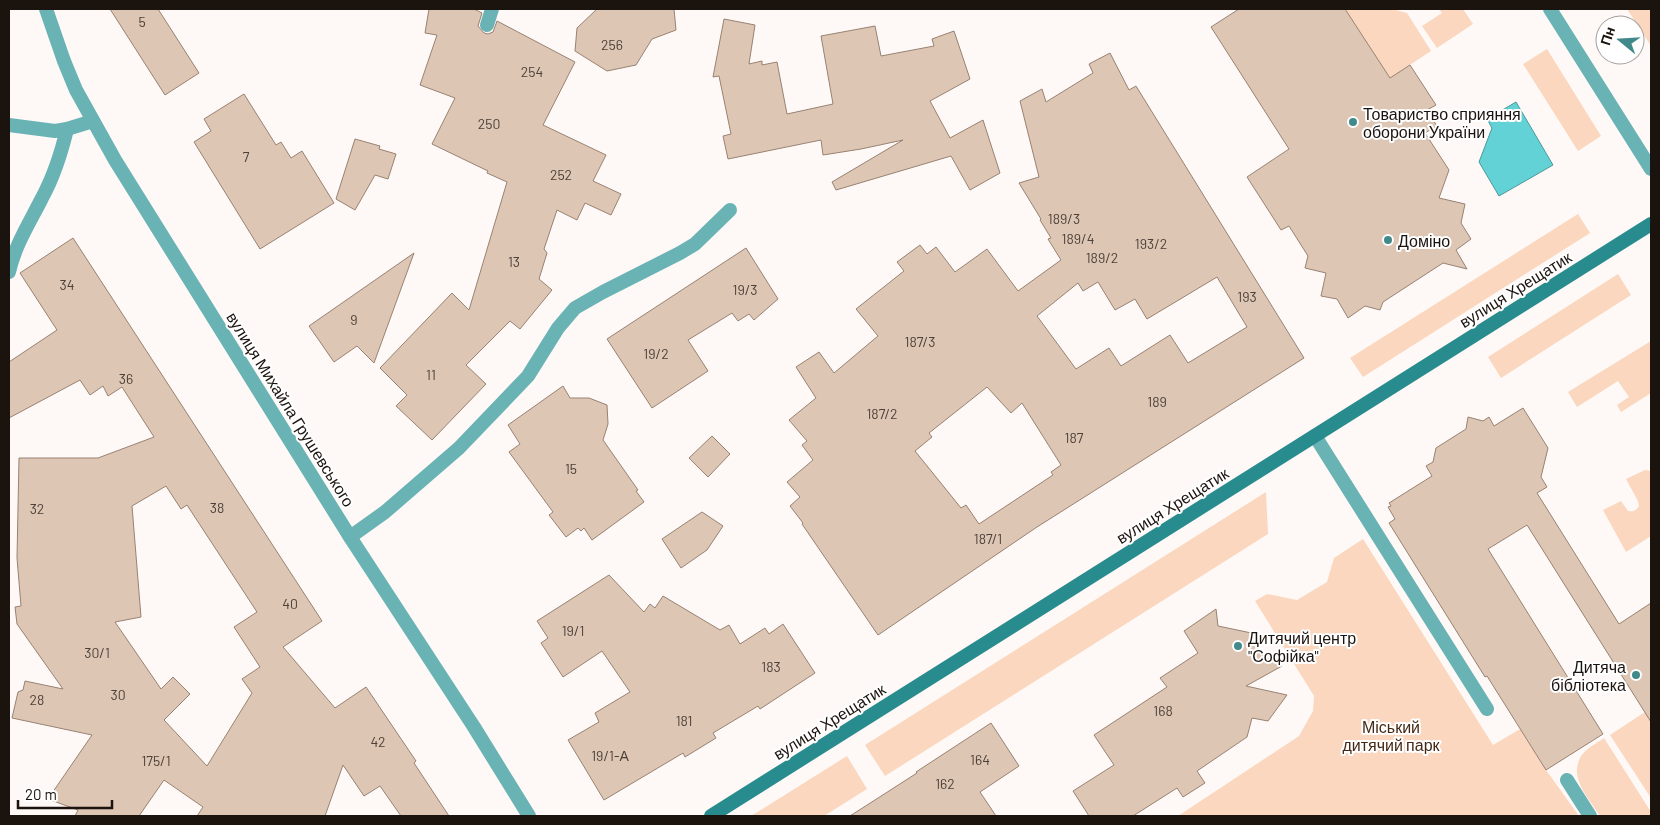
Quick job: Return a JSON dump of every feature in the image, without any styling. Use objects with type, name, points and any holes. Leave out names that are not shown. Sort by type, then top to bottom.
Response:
[{"type":"main road","name":"вулиця Хрещатик","points":[[711,816],[1651,224]]},
{"type":"street","name":"вулиця Михайла Грушевського","points":[[46,9],[64,61],[93,121],[350,537],[474,727],[529,816]]},
{"type":"street","points":[[487,26],[492,9]]},
{"type":"street","points":[[1550,9],[1651,169]]},
{"type":"street","points":[[9,126],[41,130],[67,129],[93,121]]},
{"type":"street","points":[[9,272],[18,242],[53,176],[67,129]]},
{"type":"street","points":[[350,537],[386,512],[459,448],[528,376],[558,328],[575,308],[695,244],[730,210]]},
{"type":"street","points":[[1315,436],[1487,708]]},
{"type":"street","points":[[1567,780],[1590,816]]},
{"type":"green space","points":[[1345,9],[1392,9],[1407,13],[1431,51],[1390,78]]},
{"type":"green space","points":[[1439,9],[1463,9],[1473,24],[1437,48],[1422,26],[1442,13]]},
{"type":"green space","points":[[1627,9],[1651,9],[1651,46],[1645,37],[1645,15],[1631,15]]},
{"type":"green space","points":[[1547,49],[1601,136],[1578,151],[1523,64]]},
{"type":"green space","points":[[1578,214],[1590,233],[1363,377],[1350,358]]},
{"type":"green space","points":[[1618,274],[1631,295],[1501,378],[1488,357]]},
{"type":"green space","points":[[1651,341],[1651,393],[1621,412],[1617,405],[1629,397],[1618,381],[1577,407],[1568,392]]},
{"type":"green space","points":[[1645,470],[1651,471],[1651,536],[1626,552],[1603,510],[1621,501],[1628,511],[1637,509],[1639,506],[1638,501],[1626,479]]},
{"type":"green space","points":[[1266,492],[1268,534],[885,776],[865,745]]},
{"type":"green space","name":"Міський дитячий парк","points":[[1363,539],[1493,745],[1520,729],[1579,816],[1178,816],[1299,736],[1313,711],[1314,696],[1255,601],[1267,594],[1297,600],[1327,582],[1334,558]]},
{"type":"green space","points":[[1645,712],[1651,722],[1651,798],[1610,735]]},
{"type":"green space","points":[[1604,738],[1651,812],[1651,816],[1600,816],[1581,787],[1577,771],[1578,763],[1587,750]]},
{"type":"green space","points":[[847,756],[867,789],[824,816],[751,816]]},
{"type":"water","points":[[1516,102],[1553,165],[1499,196],[1479,162],[1492,128],[1487,119]]},
{"type":"building","points":[[110,9],[158,9],[199,73],[165,95]]},
{"type":"building","points":[[429,9],[474,9],[482,13],[478,26],[484,33],[493,32],[497,21],[575,62],[543,125],[606,155],[593,181],[621,194],[611,215],[585,203],[577,220],[557,210],[544,249],[547,253],[539,279],[552,290],[520,329],[510,321],[466,365],[486,384],[432,440],[396,406],[407,395],[380,368],[452,293],[469,310],[507,182],[432,144],[455,98],[420,85],[437,35],[425,33]]},
{"type":"building","points":[[597,9],[674,9],[676,30],[652,39],[636,65],[607,71],[575,51],[577,28]]},
{"type":"building","name":"Товариство сприяння оборони України","points":[[1239,9],[1345,9],[1390,78],[1410,65],[1436,105],[1427,110],[1437,126],[1425,133],[1449,170],[1439,198],[1465,204],[1461,223],[1471,239],[1456,250],[1467,269],[1443,263],[1383,302],[1380,310],[1365,306],[1348,318],[1337,299],[1321,296],[1326,273],[1305,268],[1308,256],[1289,226],[1281,230],[1247,177],[1289,149],[1211,27]]},
{"type":"building","points":[[724,19],[755,25],[749,64],[762,61],[762,65],[777,62],[787,114],[833,104],[821,36],[875,26],[881,56],[934,46],[932,39],[954,31],[970,79],[930,101],[950,138],[983,120],[1000,173],[970,190],[951,156],[836,190],[832,182],[903,140],[823,155],[821,140],[728,159],[723,136],[731,134],[719,76],[713,77]]},
{"type":"building","points":[[1110,53],[1129,90],[1136,86],[1304,358],[1037,527],[878,635],[790,506],[800,497],[787,482],[813,460],[802,445],[807,441],[789,420],[816,398],[796,367],[819,352],[834,373],[878,336],[856,309],[904,271],[897,262],[920,245],[927,254],[936,247],[955,272],[987,249],[1018,291],[1061,260],[1048,239],[1051,238],[1041,219],[1019,183],[1039,177],[1020,101],[1042,89],[1046,102],[1093,73],[1089,64]],"holes":[[[1217,277],[1247,327],[1188,363],[1170,335],[1121,366],[1109,348],[1076,369],[1037,316],[1078,283],[1083,291],[1098,282],[1115,310],[1135,299],[1147,319]],[[987,387],[1011,413],[1022,403],[1061,465],[1051,472],[1053,475],[979,524],[966,505],[961,508],[915,451],[932,437],[929,433]]]},
{"type":"building","points":[[244,94],[276,145],[281,142],[291,158],[302,151],[334,203],[260,249],[194,142],[211,131],[204,119]]},
{"type":"building","points":[[355,139],[380,146],[379,149],[396,154],[388,179],[375,175],[355,210],[336,199]]},
{"type":"building","points":[[73,238],[322,621],[283,647],[335,708],[366,687],[416,761],[414,763],[449,816],[401,816],[380,786],[364,796],[343,765],[325,816],[197,816],[203,807],[164,780],[139,816],[75,816],[78,810],[48,799],[92,735],[12,718],[18,692],[23,690],[25,681],[63,689],[17,624],[15,607],[21,606],[17,558],[19,458],[98,458],[154,437],[122,387],[108,396],[103,386],[90,395],[80,380],[9,418],[9,362],[57,330],[20,273]],"holes":[[[166,486],[181,509],[187,505],[257,612],[234,627],[260,667],[242,679],[252,693],[207,766],[164,720],[190,694],[173,677],[161,689],[115,622],[141,617],[132,506]]]},
{"type":"building","points":[[746,248],[778,299],[754,320],[749,314],[738,321],[732,313],[688,340],[708,371],[652,408],[607,339]]},
{"type":"building","points":[[414,253],[374,363],[357,346],[334,362],[309,326]]},
{"type":"building","points":[[563,386],[570,398],[589,398],[607,405],[608,424],[603,440],[638,490],[636,491],[644,502],[592,540],[584,528],[581,531],[578,528],[566,537],[549,515],[553,512],[509,452],[520,444],[508,425]]},
{"type":"building","points":[[1523,408],[1548,448],[1541,477],[1547,487],[1537,493],[1619,624],[1651,603],[1651,722],[1527,525],[1488,549],[1603,734],[1546,770],[1487,676],[1485,677],[1389,523],[1395,519],[1388,507],[1391,506],[1389,503],[1432,476],[1426,466],[1433,462],[1436,448],[1466,429],[1468,417],[1483,421],[1489,417],[1494,426]]},
{"type":"building","points":[[712,436],[730,454],[708,477],[689,458]]},
{"type":"building","points":[[702,512],[723,526],[707,550],[681,568],[662,539]]},
{"type":"building","points":[[609,575],[644,612],[650,604],[655,608],[663,596],[720,630],[729,625],[740,644],[765,628],[769,634],[783,624],[815,673],[760,709],[758,706],[713,733],[716,738],[685,757],[683,753],[604,800],[568,740],[599,722],[595,713],[630,692],[602,651],[563,677],[541,643],[548,638],[537,621]]},
{"type":"building","points":[[1216,609],[1218,626],[1261,635],[1257,652],[1282,666],[1246,686],[1287,695],[1268,721],[1252,718],[1247,737],[1197,771],[1205,783],[1183,797],[1177,788],[1133,816],[1089,816],[1073,791],[1114,765],[1094,735],[1167,687],[1160,678],[1198,653],[1184,631]]},
{"type":"building","points":[[991,723],[1019,766],[980,792],[996,816],[850,816],[917,773]]},
{"type":"place","name":"Товариство сприяння оборони України","points":[[1353,122]]},
{"type":"place","name":"Доміно","points":[[1388,240]]},
{"type":"place","name":"Дитячий центр \"Софійка\"","points":[[1238,646]]},
{"type":"place","name":"Дитяча бібліотека","points":[[1636,675]]}]
